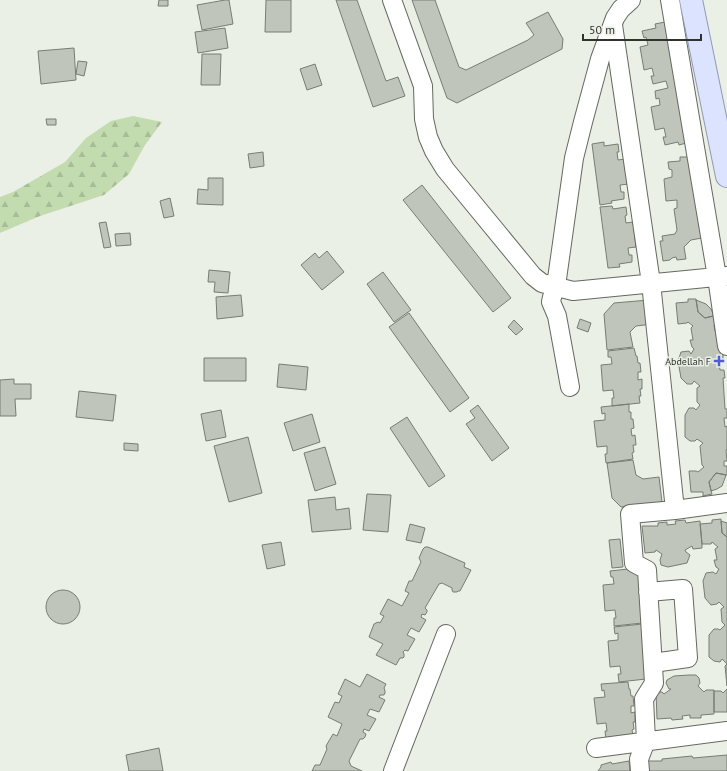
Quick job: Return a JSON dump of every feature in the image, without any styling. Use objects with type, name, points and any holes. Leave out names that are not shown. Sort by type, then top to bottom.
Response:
[{"type":"main road","points":[[691,0],[725,149],[727,176]]},
{"type":"street","points":[[392,0],[423,86],[424,119],[428,137],[434,151],[445,169],[533,276],[542,283],[573,291],[722,276]]},
{"type":"street","points":[[570,387],[557,316],[551,302],[556,286],[574,158],[600,59],[615,18],[621,9],[631,0]]},
{"type":"street","points":[[670,0],[722,276],[727,346]]},
{"type":"street","points":[[613,25],[651,283],[675,510]]},
{"type":"street","points":[[640,771],[639,759],[646,741],[644,699],[654,683],[647,570],[634,563],[630,514],[727,503]]},
{"type":"street","points":[[648,592],[683,589],[684,597],[688,658],[653,663]]},
{"type":"street","points":[[393,771],[446,634]]},
{"type":"street","points":[[596,748],[727,731]]},
{"type":"green space","points":[[133,116],[162,122],[145,145],[129,174],[104,195],[40,216],[0,233],[0,197],[13,192],[65,162],[86,138],[111,121]]},
{"type":"building","points":[[159,0],[168,0],[168,6],[158,6]]},
{"type":"building","points":[[229,0],[233,24],[202,30],[197,5]]},
{"type":"building","points":[[266,0],[291,0],[291,32],[265,32]]},
{"type":"building","points":[[336,0],[357,0],[386,81],[398,77],[405,96],[373,107]]},
{"type":"building","points":[[412,0],[435,0],[459,67],[466,70],[528,40],[534,35],[526,23],[548,12],[563,39],[562,49],[457,103],[447,98]]},
{"type":"building","points":[[665,22],[690,142],[679,145],[678,142],[665,145],[663,137],[666,137],[664,128],[655,130],[651,107],[660,105],[659,98],[656,99],[655,91],[668,88],[666,81],[653,84],[651,76],[654,76],[652,68],[644,70],[640,47],[648,45],[646,37],[644,38],[642,31],[656,28],[655,24]]},
{"type":"building","points":[[225,28],[228,48],[198,53],[195,32]]},
{"type":"building","points":[[74,48],[76,80],[41,84],[38,51]]},
{"type":"building","points":[[202,54],[221,54],[220,85],[201,85]]},
{"type":"building","points":[[78,61],[87,62],[84,76],[76,74]]},
{"type":"building","points":[[315,64],[322,85],[307,90],[300,69]]},
{"type":"building","points":[[46,119],[56,119],[56,125],[47,125]]},
{"type":"building","points":[[604,142],[604,146],[618,144],[618,160],[625,159],[629,184],[620,185],[621,192],[624,192],[624,199],[611,201],[612,203],[600,205],[592,144]]},
{"type":"building","points":[[263,152],[264,166],[250,168],[248,154]]},
{"type":"building","points":[[680,157],[692,157],[702,238],[691,240],[684,247],[686,259],[677,260],[676,257],[663,261],[660,241],[663,241],[662,236],[675,234],[677,230],[674,209],[677,208],[677,200],[666,201],[664,179],[672,177],[672,170],[669,169],[668,162],[680,161]]},
{"type":"building","points":[[208,178],[223,178],[223,205],[197,204],[198,189],[208,190]]},
{"type":"building","points":[[422,185],[511,298],[493,312],[403,200]]},
{"type":"building","points":[[170,198],[174,216],[164,218],[160,201]]},
{"type":"building","points":[[612,206],[613,209],[626,207],[626,223],[633,222],[636,247],[628,248],[629,255],[632,255],[632,262],[619,264],[620,267],[608,268],[600,207]]},
{"type":"building","points":[[106,222],[111,247],[104,248],[99,223]]},
{"type":"building","points":[[130,233],[131,245],[116,246],[115,234]]},
{"type":"building","points":[[327,251],[344,272],[322,290],[301,265],[315,253],[319,258]]},
{"type":"building","points":[[209,270],[230,272],[228,293],[214,292],[215,282],[208,282]]},
{"type":"building","points":[[383,272],[411,310],[394,322],[367,284]]},
{"type":"building","points":[[241,295],[243,316],[217,319],[216,297]]},
{"type":"building","points":[[688,299],[696,299],[698,312],[705,318],[716,315],[718,325],[714,325],[715,331],[717,331],[720,338],[720,353],[723,353],[723,362],[719,362],[720,370],[724,370],[725,378],[723,378],[725,409],[727,409],[727,418],[724,418],[725,427],[727,426],[727,461],[724,461],[724,466],[727,466],[727,475],[716,473],[709,482],[712,494],[703,496],[703,492],[691,492],[689,471],[698,472],[704,467],[702,465],[700,446],[703,443],[697,439],[695,441],[690,441],[685,437],[685,415],[689,408],[694,408],[696,410],[700,405],[697,402],[697,388],[700,386],[694,381],[692,384],[687,384],[681,378],[678,361],[681,352],[689,351],[691,354],[694,349],[690,340],[693,340],[691,328],[693,326],[688,322],[678,324],[676,303],[688,302]]},
{"type":"building","points":[[649,300],[653,324],[636,326],[630,332],[633,347],[607,350],[604,314],[614,303]]},
{"type":"building","points":[[696,300],[706,304],[711,309],[714,316],[705,318],[698,312]]},
{"type":"building","points":[[409,313],[469,398],[450,412],[389,327]]},
{"type":"building","points":[[580,319],[591,323],[588,332],[577,328]]},
{"type":"building","points":[[514,320],[523,329],[516,335],[508,327]]},
{"type":"building","points":[[634,348],[638,363],[640,363],[641,372],[638,372],[638,380],[642,379],[642,389],[640,389],[641,396],[639,396],[640,403],[612,406],[612,398],[614,398],[613,390],[603,391],[601,365],[612,364],[611,357],[608,357],[608,351]]},
{"type":"building","points":[[204,358],[246,358],[246,381],[204,381]]},
{"type":"building","points":[[279,364],[308,367],[306,390],[277,387]]},
{"type":"building","points":[[14,379],[14,384],[31,384],[31,399],[15,399],[16,416],[0,416],[0,380]]},
{"type":"building","points":[[79,391],[116,395],[113,421],[76,417]]},
{"type":"building","points":[[629,404],[629,412],[631,412],[631,419],[633,419],[634,428],[631,429],[632,436],[635,435],[636,445],[633,445],[633,459],[606,463],[605,454],[607,454],[607,446],[597,447],[594,421],[605,420],[605,413],[602,414],[601,407]]},
{"type":"building","points":[[478,405],[509,448],[492,461],[466,424],[475,418],[470,411]]},
{"type":"building","points":[[221,410],[226,437],[206,441],[201,414]]},
{"type":"building","points":[[312,414],[320,442],[293,451],[284,423]]},
{"type":"building","points":[[407,417],[445,476],[429,487],[390,428]]},
{"type":"building","points":[[248,437],[262,493],[229,502],[214,446]]},
{"type":"building","points":[[124,443],[138,444],[138,451],[124,450]]},
{"type":"building","points":[[325,447],[336,484],[315,491],[304,453]]},
{"type":"building","points":[[633,460],[636,475],[643,479],[659,477],[662,502],[621,507],[612,498],[607,463]]},
{"type":"building","points":[[716,473],[726,475],[722,486],[711,491],[709,482]]},
{"type":"building","points":[[367,494],[391,495],[388,532],[363,530]]},
{"type":"building","points":[[335,497],[336,510],[349,508],[351,529],[312,532],[308,500]]},
{"type":"building","points":[[721,519],[722,533],[727,537],[727,664],[722,659],[720,662],[714,661],[709,657],[709,635],[714,629],[720,630],[725,625],[722,622],[721,609],[724,607],[719,602],[711,605],[705,598],[703,581],[706,573],[713,572],[716,574],[719,569],[716,567],[714,560],[717,560],[715,549],[718,547],[712,542],[711,544],[702,544],[700,524],[712,523],[712,520]]},
{"type":"building","points":[[685,520],[686,523],[700,521],[702,544],[702,548],[693,549],[692,546],[685,550],[690,555],[687,563],[668,567],[661,565],[660,560],[662,554],[656,550],[655,552],[645,553],[642,526],[658,526],[658,523],[667,522],[667,525],[676,524],[675,521]]},
{"type":"building","points":[[721,521],[727,523],[727,537],[722,533]]},
{"type":"building","points":[[410,524],[425,528],[421,543],[406,540]]},
{"type":"building","points":[[620,539],[623,567],[612,568],[609,540]]},
{"type":"building","points":[[281,542],[285,565],[267,569],[262,545]]},
{"type":"building","points":[[425,547],[465,563],[464,567],[471,570],[460,591],[453,592],[452,588],[442,583],[439,584],[425,608],[427,612],[425,615],[422,614],[421,617],[426,620],[419,632],[411,628],[407,635],[415,639],[408,651],[405,650],[403,652],[404,657],[400,658],[396,665],[376,655],[383,644],[369,637],[374,624],[378,622],[380,623],[384,616],[380,614],[388,599],[402,606],[409,593],[405,591],[409,581],[412,581],[421,562],[419,558]]},
{"type":"building","points":[[637,568],[643,616],[641,616],[642,623],[614,626],[614,618],[616,618],[615,610],[605,611],[603,585],[614,584],[610,571]]},
{"type":"building","points":[[60,590],[66,590],[70,591],[77,597],[80,607],[79,614],[73,621],[66,624],[60,624],[56,623],[49,617],[46,610],[46,604],[47,600],[53,593]]},
{"type":"building","points":[[642,624],[646,679],[619,682],[618,674],[621,674],[620,666],[610,667],[608,641],[618,640],[618,633],[615,634],[614,627]]},
{"type":"building","points":[[727,664],[727,686],[725,666]]},
{"type":"building","points":[[367,674],[386,684],[384,688],[384,695],[380,695],[379,697],[385,700],[379,712],[370,709],[367,715],[376,719],[369,731],[364,729],[363,732],[366,734],[365,737],[360,739],[349,761],[351,766],[362,771],[312,771],[315,765],[320,765],[327,749],[326,746],[333,734],[337,736],[342,724],[328,717],[335,702],[339,703],[342,696],[338,694],[345,679],[360,687]]},
{"type":"building","points":[[696,675],[699,678],[700,683],[698,686],[704,692],[706,690],[714,690],[714,714],[701,715],[701,718],[690,718],[690,715],[682,716],[683,719],[657,719],[656,692],[662,692],[664,694],[671,689],[669,689],[666,683],[667,680],[674,676]]},
{"type":"building","points":[[628,682],[631,696],[633,696],[634,706],[631,706],[631,713],[635,712],[635,722],[633,722],[634,729],[632,730],[633,736],[606,739],[606,723],[597,724],[594,698],[605,697],[601,684]]},
{"type":"building","points":[[727,689],[727,712],[714,712],[714,691],[721,691],[723,693]]},
{"type":"building","points":[[159,748],[163,771],[129,771],[126,755]]},
{"type":"building","points":[[727,755],[727,771],[647,771],[647,761],[662,761],[662,759],[692,756],[693,758]]},
{"type":"building","points":[[629,761],[630,771],[598,771],[601,765],[611,762],[612,764]]},
{"type":"place","name":"Abdellah F","points":[[719,361]]}]
